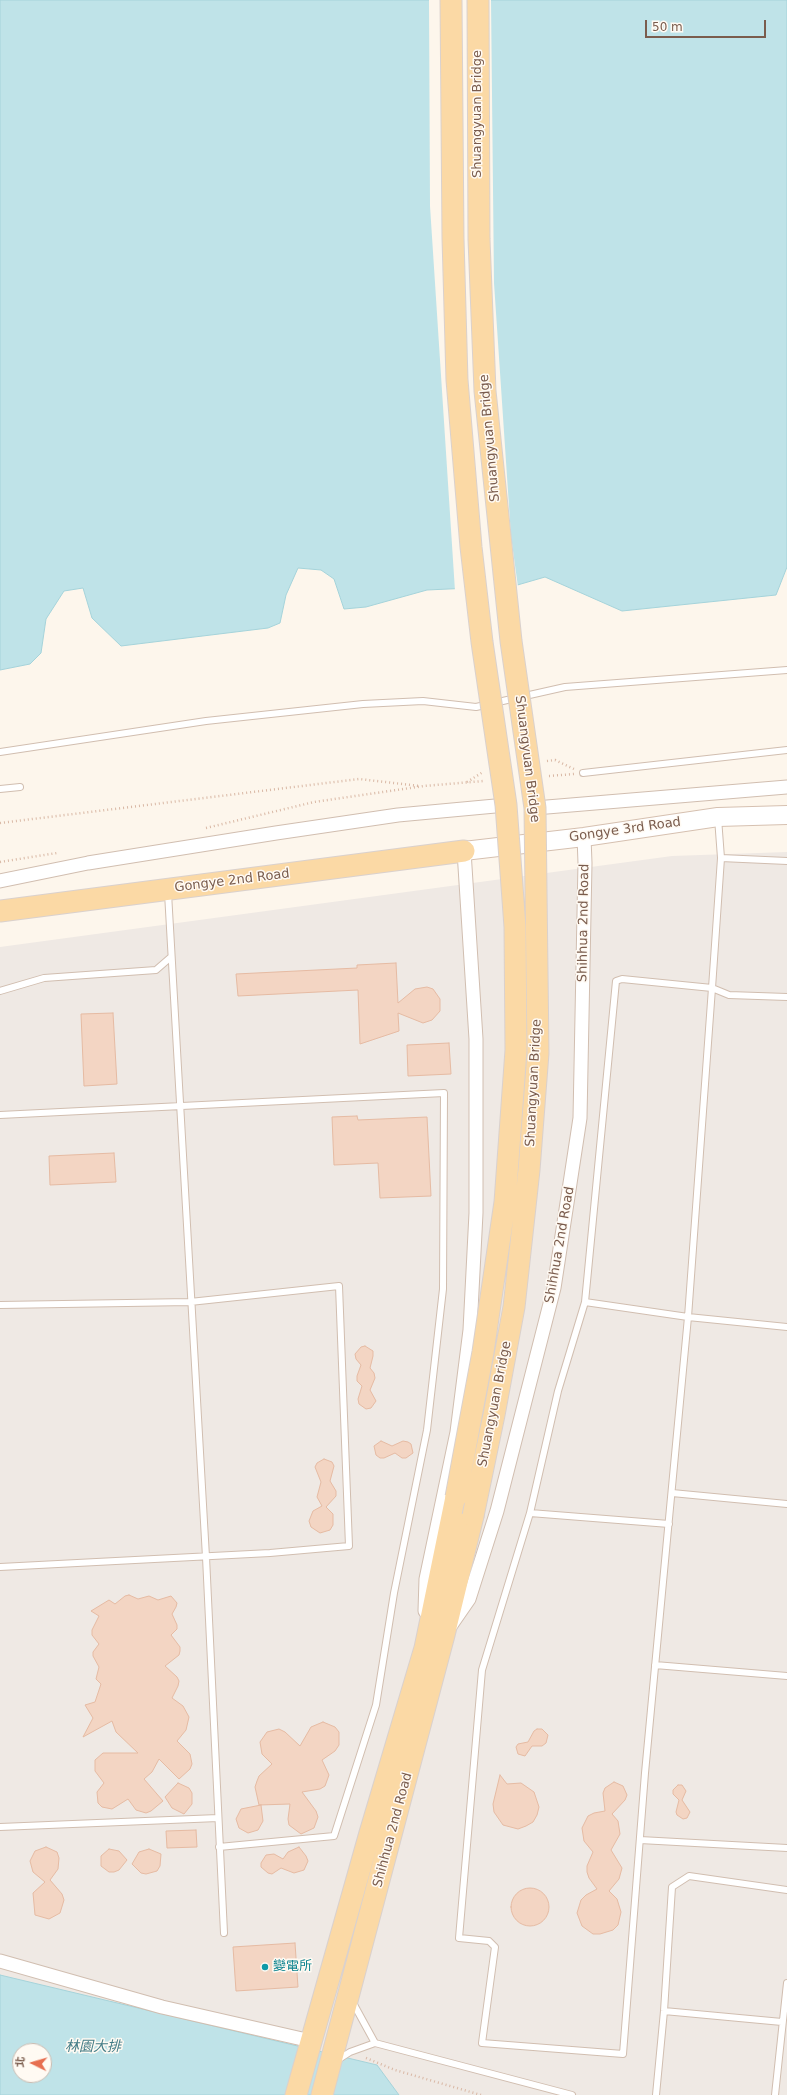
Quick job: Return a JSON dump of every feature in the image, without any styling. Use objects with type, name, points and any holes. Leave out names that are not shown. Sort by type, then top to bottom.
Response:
[{"type":"main road","name":"Shuangyuan Bridge","points":[[451,0],[452,238],[458,380],[471,547],[482,642],[506,805],[515,927],[516,1050],[504,1210],[483,1352],[456,1497]]},
{"type":"main road","name":"Shuangyuan Bridge","points":[[473,1516],[514,1307],[529,1170],[538,1053],[535,808],[511,641],[485,392],[479,239],[478,0]]},
{"type":"main road","name":"Gongye 2nd Road","points":[[0,911],[464,852]]},
{"type":"main road","name":"Shihhua 2nd Road","points":[[296,2095],[313,2031],[425,1648],[456,1497]]},
{"type":"main road","name":"Shihhua 2nd Road","points":[[322,2095],[444,1635],[473,1516]]},
{"type":"street","points":[[535,808],[787,786]]},
{"type":"street","points":[[0,881],[88,864],[276,832],[398,814],[506,805]]},
{"type":"street","name":"Gongye 3rd Road","points":[[464,852],[584,837],[718,817],[787,816]]},
{"type":"street","name":"Shihhua 2nd Road","points":[[444,1635],[469,1600],[497,1511],[554,1288],[580,1118],[585,885],[584,837]]},
{"type":"street","name":"Shihhua 2nd Road","points":[[425,1648],[426,1579],[457,1432],[470,1330],[476,1213],[476,1039],[464,852]]},
{"type":"street","points":[[0,1961],[162,2007],[313,2031]]},
{"type":"lane","points":[[0,752],[206,721],[363,704],[423,702],[476,707],[565,687],[787,670]]},
{"type":"lane","points":[[582,773],[787,750]]},
{"type":"lane","points":[[0,789],[20,787]]},
{"type":"lane","points":[[718,817],[721,858],[712,988],[688,1317],[655,1665],[623,2054],[482,2043],[495,1947],[489,1941],[459,1938],[482,1670],[530,1513],[558,1391],[585,1302],[616,982],[622,979],[712,988],[729,995],[787,998]]},
{"type":"lane","points":[[721,858],[787,861]]},
{"type":"lane","points":[[168,889],[190,1302],[206,1557],[224,1933]]},
{"type":"lane","points":[[0,991],[44,978],[156,970],[171,957]]},
{"type":"lane","points":[[0,1115],[444,1093],[443,1289],[427,1430],[394,1594],[376,1705],[334,1836],[219,1848]]},
{"type":"lane","points":[[0,1304],[190,1302],[339,1286],[349,1546],[270,1554],[0,1567]]},
{"type":"lane","points":[[585,1302],[688,1317],[787,1327]]},
{"type":"lane","points":[[672,1493],[787,1504]]},
{"type":"lane","points":[[530,1513],[669,1524]]},
{"type":"lane","points":[[655,1665],[787,1676]]},
{"type":"lane","points":[[0,1827],[218,1818]]},
{"type":"lane","points":[[640,1840],[787,1848]]},
{"type":"lane","points":[[656,2095],[664,2011],[672,1887],[689,1876],[787,1890]]},
{"type":"lane","points":[[775,2095],[787,1983]]},
{"type":"lane","points":[[349,1996],[375,2043]]},
{"type":"lane","points":[[664,2011],[782,2022]]},
{"type":"lane","points":[[330,2066],[350,2052],[375,2043],[572,2095]]},
{"type":"path","points":[[531,778],[582,773]]},
{"type":"path","points":[[0,823],[359,779],[424,786]]},
{"type":"path","points":[[199,829],[314,802],[424,786],[467,782]]},
{"type":"path","points":[[0,862],[62,852]]},
{"type":"path","points":[[350,2052],[395,2070],[481,2095]]},
{"type":"shaded area","points":[[787,852],[787,2095],[0,2095],[0,947],[672,856]]},
{"type":"water","points":[[0,0],[787,0],[787,567],[776,595],[622,611],[545,577],[514,586],[427,590],[366,607],[344,609],[334,579],[321,570],[298,568],[286,595],[280,623],[268,628],[121,646],[92,618],[83,588],[64,591],[46,619],[41,653],[30,664],[0,670]]},
{"type":"water","name":"林園大排","points":[[0,1975],[377,2065],[399,2095],[0,2095]]},
{"type":"pier","points":[[429,0],[491,0],[494,283],[511,536],[518,587],[514,588],[455,591],[430,206]]},
{"type":"building","points":[[396,963],[398,1003],[415,989],[427,987],[433,989],[440,999],[440,1011],[432,1020],[423,1023],[398,1013],[399,1031],[360,1044],[358,990],[238,996],[236,974],[357,968],[357,965]]},
{"type":"building","points":[[113,1013],[117,1084],[84,1086],[81,1014]]},
{"type":"building","points":[[449,1043],[451,1074],[408,1076],[407,1045]]},
{"type":"building","points":[[357,1116],[358,1120],[427,1117],[431,1196],[380,1198],[378,1163],[334,1165],[332,1117]]},
{"type":"building","points":[[114,1153],[116,1182],[50,1185],[49,1156]]},
{"type":"building","points":[[365,1346],[373,1351],[370,1368],[374,1373],[375,1378],[370,1390],[376,1401],[371,1408],[366,1409],[359,1404],[358,1399],[362,1386],[357,1381],[357,1376],[361,1365],[356,1359],[355,1354],[361,1347]]},
{"type":"building","points":[[381,1441],[392,1446],[403,1441],[408,1442],[411,1444],[413,1453],[406,1458],[402,1458],[395,1453],[384,1458],[380,1458],[376,1455],[374,1446]]},
{"type":"building","points":[[324,1459],[332,1462],[334,1466],[330,1481],[336,1491],[336,1496],[326,1507],[333,1514],[333,1525],[330,1530],[320,1533],[311,1527],[309,1521],[313,1511],[322,1506],[317,1497],[321,1482],[315,1467],[317,1463]]},
{"type":"building","points":[[129,1595],[138,1599],[149,1596],[158,1600],[171,1596],[177,1603],[172,1614],[177,1625],[177,1629],[171,1635],[180,1647],[180,1651],[179,1655],[165,1666],[177,1677],[179,1681],[172,1698],[183,1706],[189,1717],[186,1730],[177,1741],[190,1754],[192,1764],[190,1769],[179,1779],[159,1759],[152,1772],[144,1779],[163,1801],[151,1811],[146,1813],[136,1810],[128,1799],[112,1809],[102,1807],[98,1803],[97,1792],[104,1783],[95,1771],[95,1760],[103,1753],[138,1753],[116,1732],[112,1721],[83,1737],[93,1718],[85,1705],[95,1702],[101,1684],[96,1679],[99,1667],[93,1656],[93,1652],[99,1644],[92,1635],[92,1630],[99,1616],[91,1611],[109,1600],[115,1604],[125,1596]]},
{"type":"building","points":[[323,1722],[335,1727],[339,1732],[339,1745],[335,1751],[322,1760],[329,1775],[325,1786],[320,1789],[302,1792],[316,1811],[318,1817],[314,1828],[301,1834],[289,1825],[288,1819],[290,1804],[259,1805],[255,1787],[259,1776],[272,1764],[262,1754],[260,1742],[267,1732],[279,1729],[285,1732],[300,1746],[311,1727]]},
{"type":"building","points":[[537,1729],[542,1729],[548,1735],[546,1743],[542,1746],[532,1746],[525,1756],[518,1754],[516,1747],[518,1744],[528,1742],[534,1731]]},
{"type":"building","points":[[500,1775],[507,1784],[521,1783],[534,1792],[539,1807],[533,1822],[518,1829],[503,1825],[494,1812],[493,1804]]},
{"type":"building","points":[[614,1782],[623,1786],[627,1795],[625,1800],[612,1814],[618,1821],[620,1834],[611,1850],[622,1868],[619,1879],[609,1891],[617,1899],[621,1912],[618,1925],[613,1930],[600,1934],[593,1934],[582,1926],[577,1913],[581,1900],[586,1895],[597,1889],[589,1878],[587,1872],[587,1866],[593,1852],[584,1841],[582,1828],[588,1816],[605,1811],[603,1793],[605,1788]]},
{"type":"building","points":[[178,1783],[189,1788],[192,1793],[192,1804],[184,1814],[172,1808],[165,1797]]},
{"type":"building","points":[[678,1785],[682,1785],[686,1791],[682,1800],[690,1812],[687,1818],[683,1819],[677,1815],[676,1812],[679,1800],[673,1794],[673,1790]]},
{"type":"building","points":[[261,1805],[263,1821],[258,1830],[248,1833],[239,1828],[236,1819],[241,1809]]},
{"type":"building","points":[[196,1830],[197,1847],[167,1848],[166,1831]]},
{"type":"building","points":[[46,1847],[57,1852],[59,1858],[58,1869],[50,1880],[62,1894],[64,1900],[60,1913],[49,1919],[35,1915],[33,1893],[45,1882],[33,1872],[30,1861],[35,1851]]},
{"type":"building","points":[[299,1847],[308,1861],[304,1870],[294,1873],[281,1868],[272,1874],[268,1873],[261,1867],[261,1863],[266,1855],[274,1854],[283,1859],[288,1852]]},
{"type":"building","points":[[109,1849],[119,1851],[127,1860],[119,1870],[114,1872],[109,1872],[101,1866],[101,1856]]},
{"type":"building","points":[[149,1849],[161,1854],[160,1866],[157,1871],[146,1874],[141,1873],[132,1864],[139,1852]]},
{"type":"building","points":[[526,1888],[534,1888],[541,1891],[546,1896],[549,1907],[546,1918],[541,1923],[534,1926],[526,1926],[519,1923],[514,1918],[511,1911],[511,1903],[514,1896],[519,1891]]},
{"type":"building","name":"變電所","points":[[295,1943],[298,1987],[236,1991],[233,1947]]},
{"type":"place","name":"變電所","points":[[265,1967]]}]
